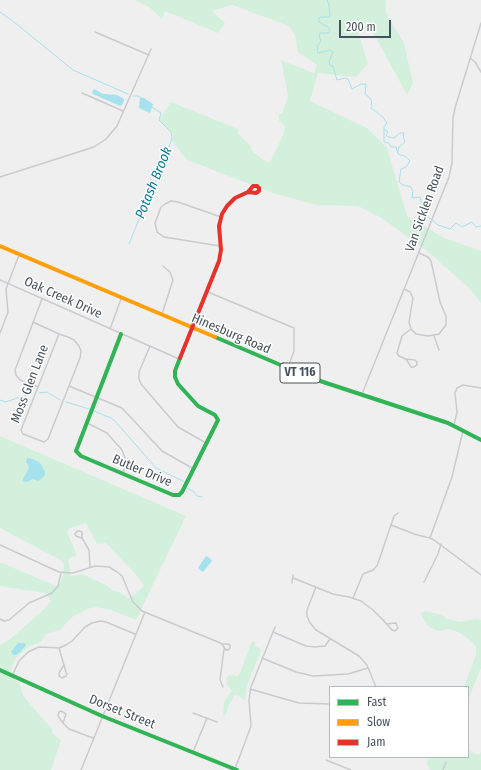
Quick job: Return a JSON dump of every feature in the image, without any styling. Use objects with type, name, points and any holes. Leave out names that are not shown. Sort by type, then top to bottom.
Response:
[{"type":"street","name":"Van Sicklen Road","points":[[362,394],[450,172],[453,118],[481,23]]},
{"type":"street","points":[[95,32],[149,55]]},
{"type":"street","points":[[0,177],[98,145],[106,139],[113,133],[151,49]]},
{"type":"street","points":[[470,58],[475,62],[481,72]]},
{"type":"street","points":[[82,92],[123,111]]},
{"type":"street","points":[[221,246],[165,238],[158,233],[155,224],[161,207],[171,201],[178,202],[221,217],[231,202],[240,195],[248,192]]},
{"type":"street","name":"Butler Drive","points":[[121,334],[76,449],[77,453],[176,496],[182,492],[217,423],[217,418],[198,406],[177,382],[174,373],[219,261],[221,246],[219,226],[221,217]]},
{"type":"street","name":"Hinesburg Road","points":[[0,246],[121,299],[287,368],[454,425],[481,440]]},
{"type":"street","points":[[404,289],[410,292],[413,298],[409,320],[411,329],[418,334],[434,336],[441,333],[445,328],[446,316],[441,304],[431,262],[428,258],[419,253]]},
{"type":"street","points":[[0,333],[8,312],[5,291],[19,255]]},
{"type":"street","points":[[161,315],[173,280],[170,272],[163,266]]},
{"type":"street","name":"Oak Creek Drive","points":[[0,280],[179,359]]},
{"type":"street","points":[[207,291],[218,297],[294,328],[294,352],[287,368]]},
{"type":"street","points":[[38,388],[20,380],[15,372],[16,364],[42,299]]},
{"type":"street","points":[[110,329],[121,299]]},
{"type":"street","name":"Moss Glen Lane","points":[[33,322],[74,340],[80,349],[80,358],[48,439],[44,442],[23,434],[21,430],[59,334]]},
{"type":"street","points":[[406,359],[411,367],[416,365],[417,362],[415,360],[406,359],[398,355],[397,350],[403,335],[411,329]]},
{"type":"street","points":[[434,336],[440,350]]},
{"type":"street","points":[[150,346],[139,372],[141,384],[178,427],[207,444]]},
{"type":"street","points":[[454,425],[457,412],[455,393],[457,388],[463,385],[481,388]]},
{"type":"street","points":[[69,386],[122,408],[162,452],[194,469]]},
{"type":"street","points":[[86,423],[107,433],[122,450],[126,461],[123,474]]},
{"type":"street","points":[[430,538],[452,477],[463,430]]},
{"type":"street","points":[[353,598],[363,574],[373,570],[377,566],[390,525],[394,516],[398,513]]},
{"type":"street","points":[[390,525],[430,538],[441,544],[481,574]]},
{"type":"street","points":[[82,538],[89,550],[90,567]]},
{"type":"street","points":[[424,582],[438,554],[441,544]]},
{"type":"street","points":[[0,545],[61,573],[73,573],[98,565],[106,566],[118,572],[125,582],[135,604],[145,612],[222,644],[227,643],[230,645],[229,650],[227,651],[224,649]]},
{"type":"street","points":[[0,619],[4,621],[9,620],[29,603],[52,593],[58,586],[61,573]]},
{"type":"street","points":[[292,583],[293,575]]},
{"type":"street","points":[[293,578],[334,594],[363,602],[371,608],[386,624],[393,631],[398,629],[396,624],[386,624]]},
{"type":"street","points":[[316,587],[307,608],[307,618],[313,627],[363,659],[376,686]]},
{"type":"street","points":[[81,770],[145,612]]},
{"type":"street","points":[[12,676],[21,658],[30,650],[39,647],[59,648],[70,643],[85,627],[97,622],[106,622],[135,634]]},
{"type":"street","points":[[236,770],[250,728],[250,689],[275,627]]},
{"type":"street","points":[[273,632],[306,646],[315,647],[325,646],[330,638]]},
{"type":"street","points":[[222,644],[224,649],[220,683],[223,687]]},
{"type":"street","points":[[59,648],[67,674],[62,678],[59,676],[59,673],[64,665]]},
{"type":"street","points":[[262,658],[296,672],[313,676],[348,674],[368,668]]},
{"type":"street","name":"Dorset Street","points":[[0,670],[102,716],[236,770]]},
{"type":"street","points":[[250,689],[299,703],[329,704]]},
{"type":"street","points":[[63,723],[66,714],[60,711],[58,716],[63,723],[73,732],[93,738]]},
{"type":"street","points":[[194,713],[217,722]]},
{"type":"street","points":[[192,752],[208,718]]},
{"type":"street","points":[[326,760],[351,770]]},
{"type":"street","points":[[443,770],[446,762]]},
{"type":"green space","points":[[135,0],[386,0],[386,13],[404,43],[413,83],[407,95],[374,34],[356,25],[368,64],[356,77],[318,73],[310,101],[367,128],[387,148],[407,216],[444,238],[481,251],[481,303],[470,289],[426,250],[380,217],[358,206],[316,205],[276,194],[187,160],[172,141],[173,136],[171,132],[159,120],[171,102],[238,129],[238,134],[251,146],[251,150],[265,161],[270,162],[284,133],[285,126],[279,121],[279,114],[282,114],[288,96],[281,60],[314,73],[317,65],[298,52],[295,36],[289,26],[232,5],[212,11],[225,23],[218,33],[165,11],[162,19],[149,7]]},
{"type":"green space","points":[[0,436],[186,516],[136,620],[111,610],[97,607],[90,608],[72,617],[60,630],[46,634],[41,642],[30,646],[15,660],[8,676],[16,680],[21,687],[25,698],[51,728],[53,734],[61,740],[51,770],[0,770],[0,645],[10,639],[42,611],[51,601],[45,593],[0,586],[0,562],[58,587],[63,575],[64,566],[62,561],[0,528]],"holes":[[[86,523],[97,544],[107,544],[138,577],[144,586],[128,598],[119,592],[112,590],[106,585],[82,574],[71,576],[68,559],[77,555],[67,532],[69,529]]]},
{"type":"green space","points":[[426,611],[460,622],[477,619],[481,620],[481,668],[469,698],[469,686],[464,686],[476,655],[476,647],[471,641],[460,633],[449,629],[438,631],[428,626],[421,613]]},
{"type":"green space","points":[[252,641],[255,642],[255,646],[261,649],[261,651],[248,683],[245,699],[244,700],[238,695],[234,696],[227,709],[226,715],[223,716],[224,702],[232,690],[227,685],[226,678],[229,675],[238,676]]},
{"type":"green space","points":[[469,750],[478,755],[481,752],[481,770],[430,770],[427,764],[428,758],[469,758]]},
{"type":"water","points":[[94,89],[103,94],[117,95],[124,99],[122,105],[120,106],[93,94],[92,92]]},
{"type":"water","points":[[140,97],[153,104],[150,113],[139,108]]},
{"type":"water","points":[[27,458],[33,459],[40,463],[45,472],[45,475],[38,481],[33,479],[26,482],[23,481],[29,468],[26,462]]},
{"type":"water","points":[[206,556],[212,561],[203,572],[198,568]]},
{"type":"water","points":[[18,643],[25,643],[26,645],[16,655],[13,655],[11,652]]},
{"type":"waterway","points":[[327,0],[330,16],[320,17],[318,21],[330,30],[328,33],[320,33],[319,36],[321,41],[317,46],[318,53],[330,50],[333,52],[329,62],[330,65],[333,66],[337,80],[345,78],[348,79],[352,89],[361,84],[366,84],[365,94],[371,99],[371,108],[382,116],[387,123],[384,127],[384,142],[389,143],[391,147],[396,147],[398,154],[405,156],[410,161],[406,167],[401,169],[399,182],[403,185],[411,187],[413,191],[412,198],[420,197],[426,215],[438,225],[450,229],[456,223],[462,227],[472,222],[476,227],[481,226]]},
{"type":"waterway","name":"Potash Brook","points":[[0,12],[73,70],[128,94]]},
{"type":"waterway","name":"Potash Brook","points":[[133,96],[140,97]]},
{"type":"waterway","name":"Potash Brook","points":[[129,244],[162,168],[172,138],[171,132],[159,120],[161,113],[152,107]]},
{"type":"waterway","points":[[384,129],[388,132],[386,135],[388,137],[394,138],[400,133],[404,133],[403,136],[405,142],[399,147],[398,151]]},
{"type":"waterway","points":[[39,393],[47,392],[60,400]]},
{"type":"waterway","points":[[0,400],[6,402],[31,394]]},
{"type":"waterway","points":[[66,402],[89,409]]},
{"type":"waterway","points":[[94,411],[115,421],[156,468],[185,482]]},
{"type":"waterway","points":[[187,488],[194,492],[197,496],[202,497]]},
{"type":"traffic: fast","points":[[121,334],[76,451],[81,456],[173,495],[179,495],[182,492],[218,420],[215,415],[198,406],[178,384],[175,377],[175,371],[180,358]]},
{"type":"traffic: fast","points":[[215,337],[311,378],[448,423],[481,440]]},
{"type":"traffic: fast","points":[[0,670],[102,716],[237,770]]},
{"type":"traffic: slow","points":[[0,246],[215,337]]},
{"type":"traffic: jam","points":[[180,358],[219,261],[221,250],[219,226],[222,214],[235,198],[248,192],[256,193],[259,191],[259,188],[257,186],[253,186],[248,192]]}]
